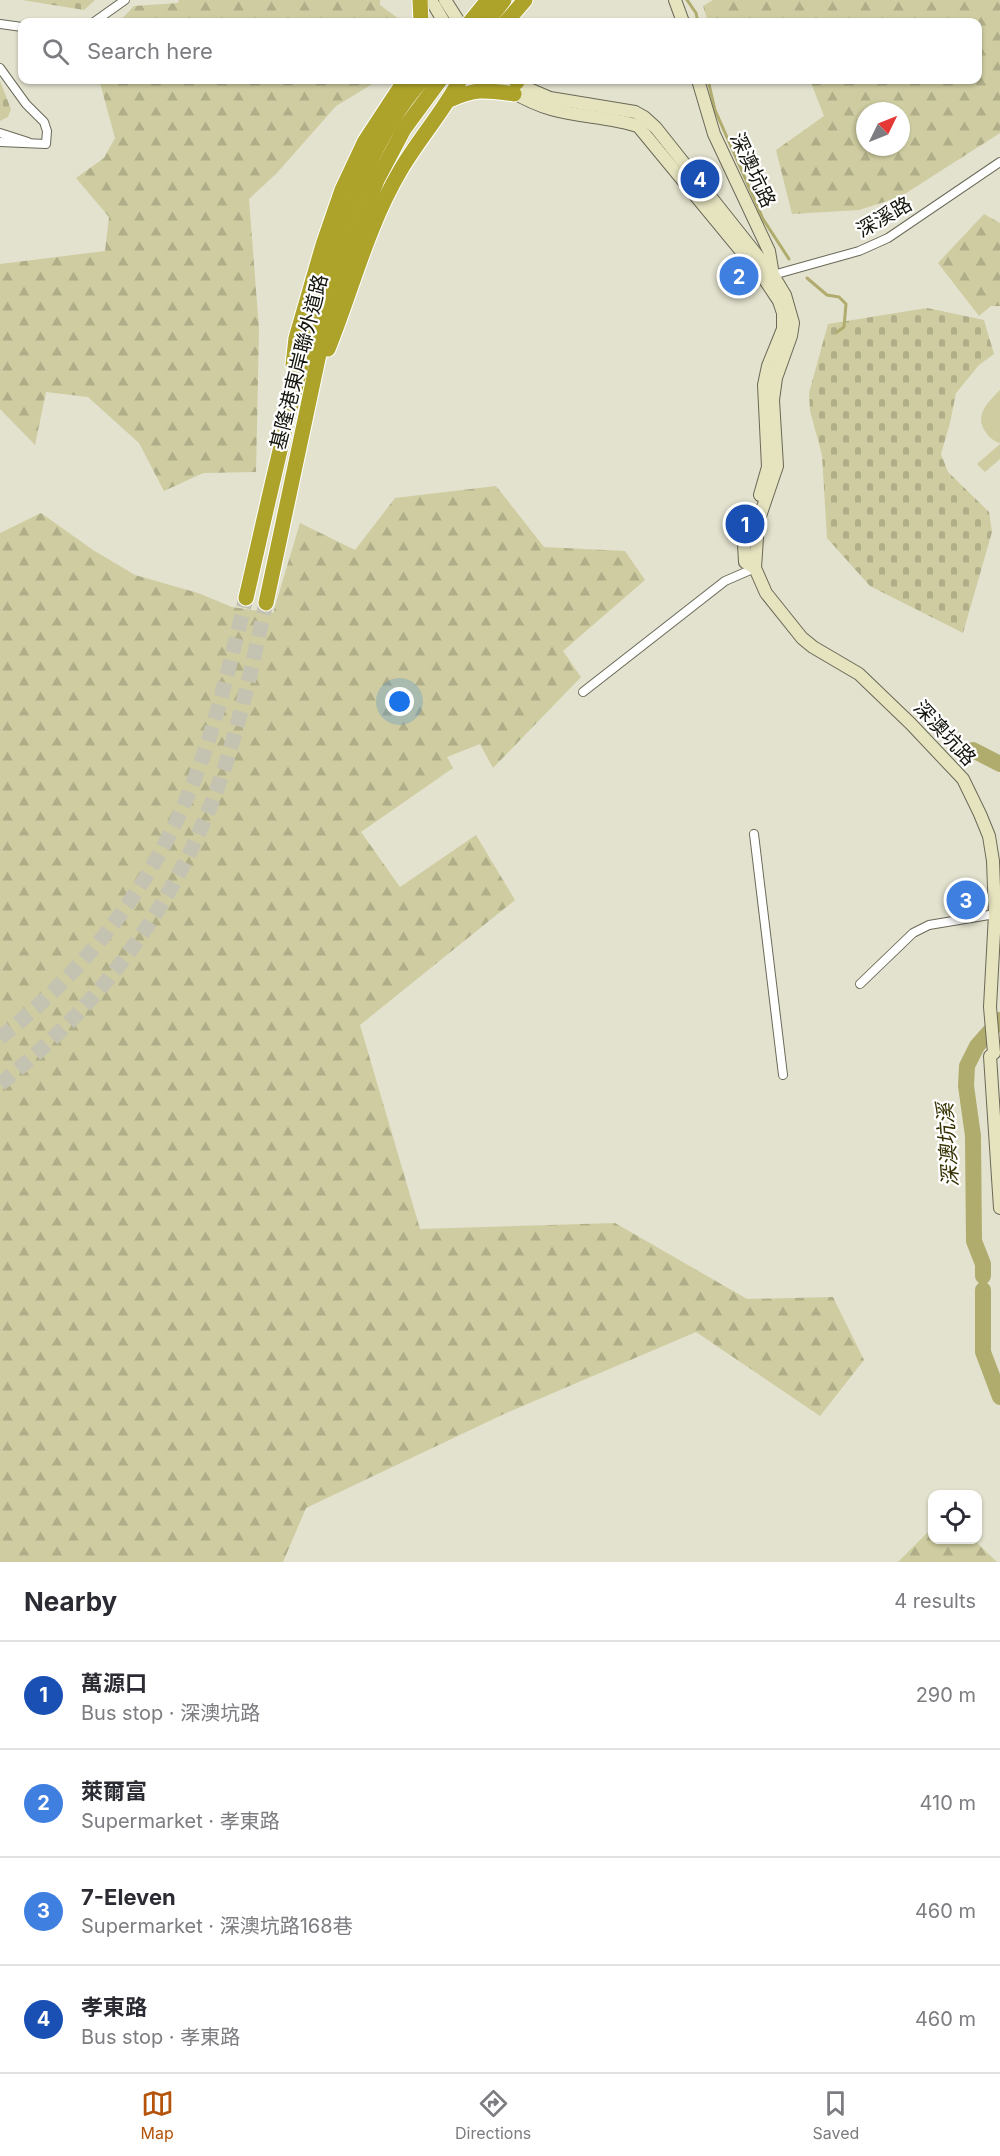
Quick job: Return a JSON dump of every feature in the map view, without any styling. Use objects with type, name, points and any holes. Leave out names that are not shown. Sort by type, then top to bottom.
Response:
[{"type":"highway","points":[[420,0],[421,18]]},
{"type":"highway","points":[[471,18],[479,0]]},
{"type":"highway","points":[[472,18],[488,0]]},
{"type":"highway","points":[[490,18],[504,0]]},
{"type":"highway","points":[[510,18],[526,0]]},
{"type":"highway","points":[[515,18],[526,0]]},
{"type":"highway","points":[[285,430],[296,338],[342,190],[365,141],[395,93],[416,84]]},
{"type":"highway","name":"基隆港東岸聯外道路","points":[[266,603],[322,340],[336,290],[377,180],[404,129],[416,84]]},
{"type":"highway","name":"基隆港東岸聯外道路","points":[[246,598],[313,321],[347,215],[381,142],[416,84]]},
{"type":"highway","points":[[312,388],[338,324],[368,235],[399,172],[458,84]]},
{"type":"highway","points":[[449,100],[469,92],[516,84]]},
{"type":"main road","points":[[431,0],[442,18]]},
{"type":"main road","points":[[446,0],[457,18]]},
{"type":"main road","points":[[675,0],[682,18]]},
{"type":"main road","points":[[516,84],[551,109],[638,126],[769,278]]},
{"type":"main road","name":"深澳坑路","points":[[699,84],[714,134],[769,251],[769,278],[785,296],[793,323],[791,336],[776,378],[773,400],[777,466],[758,522],[755,568],[766,593],[802,638],[859,674],[963,779],[980,814],[988,836],[993,861],[996,914],[990,1007],[1000,1089]]},
{"type":"main road","name":"深澳坑路","points":[[996,1048],[990,1056],[1000,1208]]},
{"type":"street","points":[[100,18],[125,0]]},
{"type":"street","points":[[0,24],[18,26]]},
{"type":"street","points":[[0,68],[26,104],[44,122],[47,130],[46,144],[0,142]]},
{"type":"street","points":[[0,133],[22,138],[32,144]]},
{"type":"street","name":"深溪路","points":[[769,278],[858,251],[888,238],[1000,162]]},
{"type":"street","points":[[583,692],[725,581],[755,568]]},
{"type":"street","points":[[754,834],[783,1076]]},
{"type":"street","points":[[860,984],[913,933],[929,925],[996,914]]},
{"type":"green space","points":[[22,0],[95,0],[84,10]]},
{"type":"green space","points":[[179,0],[380,0],[380,5],[398,18],[123,18],[134,6],[178,3]]},
{"type":"green space","points":[[713,0],[1000,0],[1000,133],[900,197],[859,210],[792,214],[776,150],[824,116],[812,84],[982,84],[982,18],[707,18],[703,6]]},
{"type":"green space","points":[[0,81],[11,109],[8,117],[0,121]]},
{"type":"green space","points":[[100,84],[372,84],[336,106],[276,174],[249,199],[259,329],[256,472],[203,473],[164,491],[139,443],[88,397],[46,392],[35,445],[0,409],[0,264],[105,251],[109,217],[76,178],[104,158],[115,138]]},
{"type":"green space","points":[[984,214],[1000,223],[1000,306],[991,306],[979,316],[938,263]]},
{"type":"green space","points":[[927,308],[984,320],[994,354],[979,365],[956,393],[941,454],[948,472],[989,512],[992,532],[963,633],[870,586],[827,538],[822,455],[810,411],[809,393],[828,324]]},
{"type":"green space","points":[[1000,390],[1000,443],[988,435],[981,419],[984,409]]},
{"type":"green space","points":[[1000,444],[1000,459],[985,472],[977,464]]},
{"type":"green space","points":[[496,486],[544,547],[625,551],[645,580],[563,651],[581,677],[493,768],[480,744],[447,757],[453,768],[361,832],[400,887],[476,835],[515,900],[360,1025],[420,1229],[615,1223],[747,1299],[833,1297],[864,1360],[820,1416],[696,1332],[504,1414],[306,1508],[283,1562],[0,1562],[0,533],[41,513],[93,550],[135,575],[198,593],[232,607],[273,613],[300,523],[355,550],[395,498]]},
{"type":"green space","points":[[928,1532],[928,1544],[978,1544],[997,1562],[898,1562]]},
{"type":"waterway","points":[[687,0],[697,18]]},
{"type":"waterway","points":[[709,84],[715,110],[763,219],[789,259]]},
{"type":"waterway","points":[[807,278],[827,295],[839,297],[846,304],[844,327],[837,332]]},
{"type":"waterway","name":"深澳坑溪","points":[[973,750],[1000,764]]},
{"type":"waterway","name":"深澳坑溪","points":[[983,1276],[983,1264],[974,1241],[973,1136],[966,1086],[967,1066],[977,1046],[1000,1020]]},
{"type":"waterway","name":"深澳坑溪","points":[[983,1290],[983,1352],[1000,1397]]},
{"type":"tunnel","points":[[0,1038],[71,974],[129,903],[153,865],[194,781],[225,684],[246,598]]},
{"type":"tunnel","points":[[0,1084],[38,1052],[105,983],[134,946],[184,865],[204,821],[229,754],[266,603]]},
{"type":"place","name":"孝東路","points":[[700,179]]},
{"type":"place","name":"萊爾富","points":[[739,276]]},
{"type":"place","name":"萬源口","points":[[745,524]]},
{"type":"place","name":"7-Eleven","points":[[966,900]]}]
